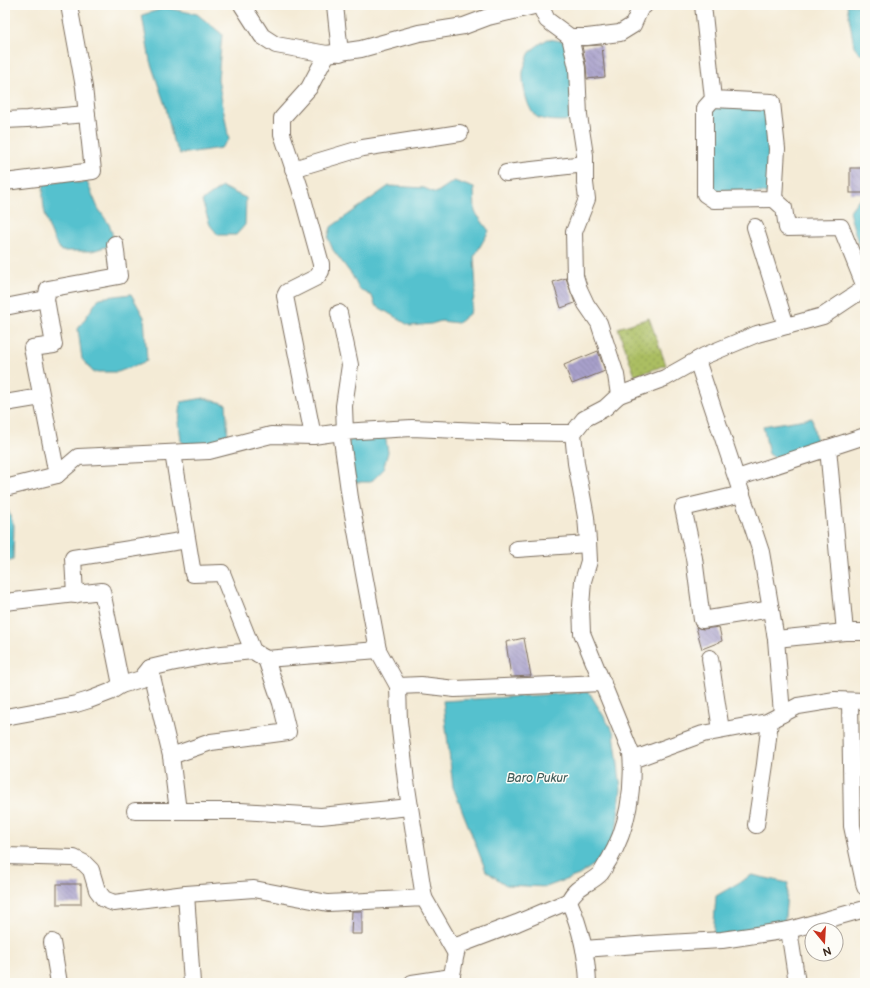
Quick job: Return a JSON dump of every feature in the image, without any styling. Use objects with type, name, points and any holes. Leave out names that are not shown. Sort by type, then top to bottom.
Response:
[{"type":"street","points":[[5,182],[93,171],[84,86],[69,5]]},
{"type":"street","points":[[242,5],[262,36],[276,45],[333,54],[361,49],[419,33],[464,26],[488,18],[539,5],[547,20],[570,37],[587,37],[620,33],[633,25],[640,9],[645,5]]},
{"type":"street","points":[[313,436],[285,296],[287,292],[317,277],[321,271],[321,264],[300,188],[282,134],[282,118],[309,88],[333,54],[335,5]]},
{"type":"street","points":[[412,983],[450,980],[455,952],[459,945],[569,901],[572,894],[600,874],[614,851],[624,827],[632,771],[631,752],[582,633],[581,606],[583,581],[589,561],[586,517],[576,463],[573,433],[584,419],[605,408],[619,394],[665,378],[697,360],[757,334],[823,316],[865,287],[841,227],[787,228],[784,208],[774,199],[714,200],[705,194],[705,108],[713,99],[703,5]]},
{"type":"street","points":[[570,37],[576,68],[587,199],[574,232],[575,276],[586,304],[599,323],[616,376],[619,394]]},
{"type":"street","points":[[713,99],[772,102],[777,149],[774,199]]},
{"type":"street","points":[[5,120],[27,120],[87,114]]},
{"type":"street","points":[[293,169],[363,148],[460,133]]},
{"type":"street","points":[[506,172],[585,164]]},
{"type":"street","points":[[756,227],[786,326]]},
{"type":"street","points":[[57,475],[32,348],[54,345],[46,299],[48,289],[119,276],[115,244]]},
{"type":"street","points":[[5,307],[46,299]]},
{"type":"street","points":[[339,313],[350,365],[344,406],[343,432],[350,498],[378,650],[398,686],[406,781],[424,898],[455,952]]},
{"type":"street","points":[[697,360],[761,552],[776,639],[776,718],[765,764],[756,825]]},
{"type":"street","points":[[5,402],[41,397]]},
{"type":"street","points":[[5,488],[57,475],[78,457],[209,451],[271,435],[313,436],[343,432],[412,428],[573,433]]},
{"type":"street","points":[[737,478],[865,436]]},
{"type":"street","points":[[828,448],[845,632]]},
{"type":"street","points":[[171,756],[211,742],[288,732],[281,703],[222,573],[193,574],[173,453]]},
{"type":"street","points":[[742,494],[684,508],[694,558],[702,620],[771,609]]},
{"type":"street","points":[[75,594],[73,558],[187,540]]},
{"type":"street","points":[[517,549],[588,544]]},
{"type":"street","points":[[5,602],[102,591],[121,685]]},
{"type":"street","points":[[776,639],[845,632],[865,632]]},
{"type":"street","points":[[5,717],[76,704],[110,692],[121,685],[141,679],[150,668],[212,655],[259,655],[378,650]]},
{"type":"street","points":[[710,658],[722,730]]},
{"type":"street","points":[[150,668],[171,756],[178,811]]},
{"type":"street","points":[[398,686],[421,685],[455,689],[603,683]]},
{"type":"street","points":[[632,760],[703,734],[767,722],[798,706],[835,700],[857,701],[852,826],[865,888]]},
{"type":"street","points":[[136,811],[240,812],[321,816],[410,807]]},
{"type":"street","points":[[5,856],[74,858],[84,863],[91,870],[97,890],[104,899],[114,903],[186,894],[254,889],[328,903],[424,898]]},
{"type":"street","points":[[186,894],[192,983]]},
{"type":"street","points":[[569,901],[578,921],[584,949],[588,983]]},
{"type":"street","points":[[584,949],[722,940],[789,930],[865,909]]},
{"type":"street","points":[[789,930],[797,983]]},
{"type":"street","points":[[52,942],[59,983]]},
{"type":"green space","points":[[649,318],[666,365],[635,376],[618,328]]},
{"type":"water","points":[[847,5],[865,5],[865,54],[860,54],[854,46]]},
{"type":"water","points":[[166,8],[197,14],[222,34],[218,79],[229,140],[221,148],[180,154],[173,141],[166,108],[150,61],[142,15]]},
{"type":"water","points":[[548,39],[569,42],[576,120],[553,121],[539,118],[531,110],[528,104],[523,84],[524,68],[529,54],[538,45]]},
{"type":"water","points":[[713,106],[769,110],[772,193],[714,192],[712,188],[708,119]]},
{"type":"water","points":[[73,178],[77,183],[87,182],[98,208],[110,226],[115,244],[92,251],[61,251],[46,219],[43,201],[44,184]]},
{"type":"water","points":[[454,181],[474,188],[475,212],[489,231],[474,257],[476,289],[470,313],[458,323],[441,321],[431,324],[410,326],[375,305],[372,296],[359,289],[352,275],[333,250],[328,238],[331,227],[389,186],[424,188],[436,193]]},
{"type":"water","points":[[222,187],[246,198],[245,225],[236,235],[218,235],[210,225],[202,201]]},
{"type":"water","points":[[865,198],[865,267],[849,212],[858,200]]},
{"type":"water","points":[[131,294],[144,317],[147,361],[118,372],[93,372],[82,359],[78,329],[99,298]]},
{"type":"water","points":[[204,398],[226,404],[228,440],[191,450],[181,441],[179,423],[181,402]]},
{"type":"water","points":[[812,418],[818,452],[783,463],[769,454],[763,426]]},
{"type":"water","points":[[356,435],[385,435],[388,452],[383,470],[371,482],[352,482],[348,442]]},
{"type":"water","points":[[5,503],[14,525],[13,559],[5,563]]},
{"type":"water","name":"Baro Pukur","points":[[589,692],[614,733],[621,789],[614,851],[579,875],[546,887],[506,885],[486,871],[453,787],[443,701]]},
{"type":"water","points":[[752,875],[788,883],[784,927],[713,937],[716,896]]},
{"type":"building","points":[[602,45],[605,77],[587,79],[582,46]]},
{"type":"building","points":[[850,168],[865,168],[865,193],[850,193]]},
{"type":"building","points":[[566,278],[575,303],[561,308],[553,282]]},
{"type":"building","points":[[598,351],[605,371],[572,384],[564,365]]},
{"type":"building","points":[[696,627],[703,629],[719,627],[722,641],[702,649]]},
{"type":"building","points":[[524,638],[531,676],[511,677],[506,642]]},
{"type":"building","points":[[57,884],[81,884],[81,904],[57,904]]},
{"type":"building","points":[[352,911],[362,911],[362,934],[351,934]]}]
